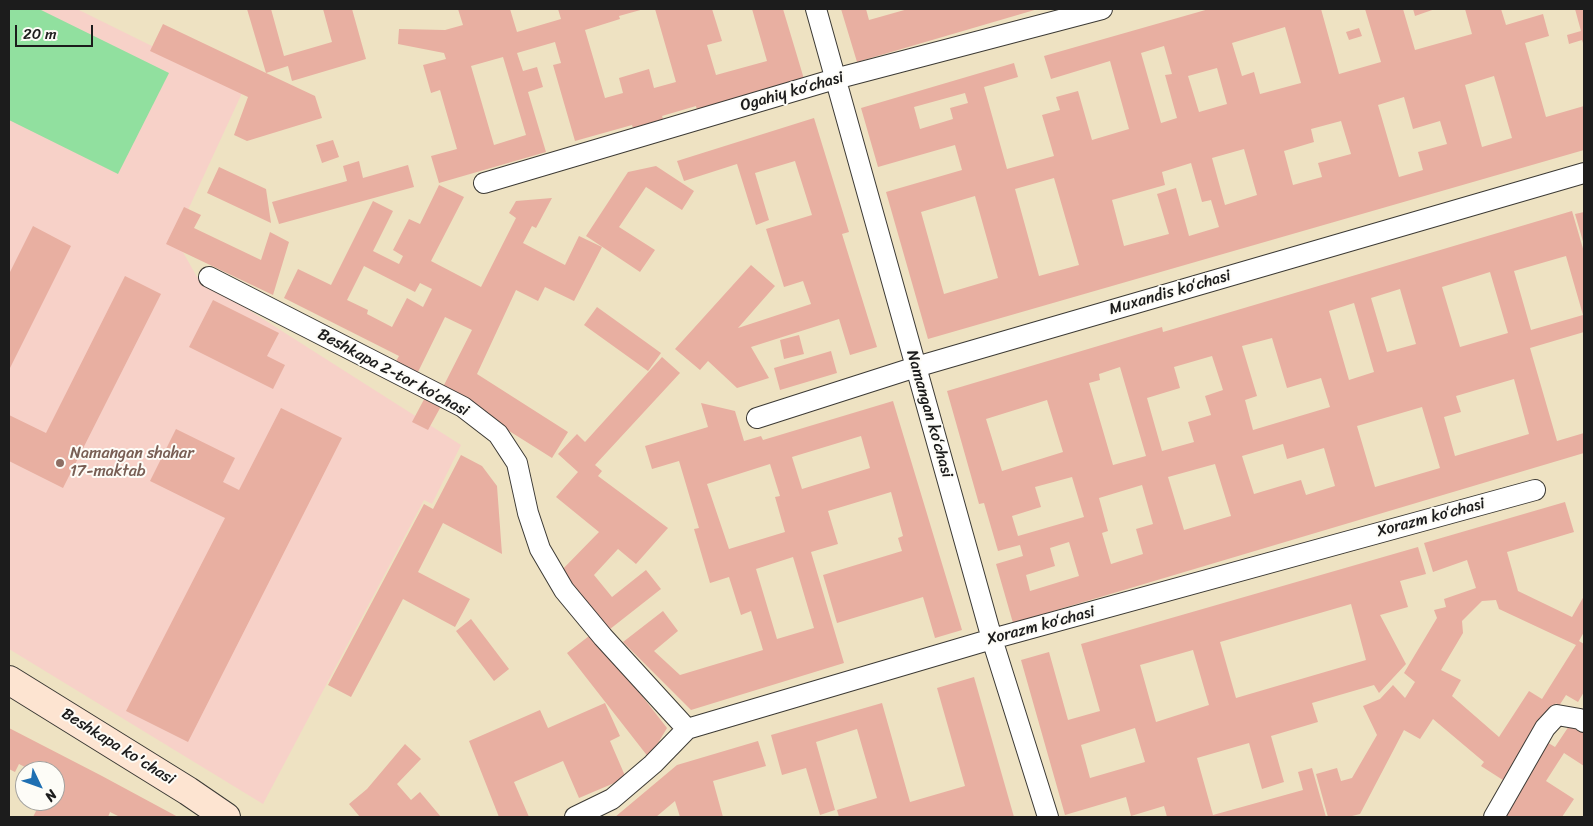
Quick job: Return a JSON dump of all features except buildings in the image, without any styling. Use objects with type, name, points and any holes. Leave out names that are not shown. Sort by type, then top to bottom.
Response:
[{"type":"street","name":"Namangan koʻchasi","points":[[816,9],[992,639],[1048,817]]},
{"type":"street","name":"Ogahiy koʻchasi","points":[[484,182],[835,79],[1102,9]]},
{"type":"street","name":"Muxandis koʻchasi","points":[[757,418],[916,367],[1584,173]]},
{"type":"street","name":"Beshkapa 2-tor koʼchasi","points":[[208,277],[462,407],[498,434],[517,463],[528,513],[540,549],[564,590],[687,729]]},
{"type":"street","name":"Xorazm koʻchasi","points":[[575,817],[612,799],[653,764],[687,729],[992,639],[1535,490]]},
{"type":"street","name":"Beshkapa ko'chasi","points":[[9,680],[188,790],[226,817]]},
{"type":"street","points":[[1494,817],[1545,728],[1558,715],[1580,719],[1584,722]]},
{"type":"shaded area","points":[[9,9],[77,9],[243,91],[175,238],[197,277],[461,445],[432,504],[424,500],[263,804],[9,649]]},
{"type":"green space","points":[[9,9],[39,9],[169,73],[118,174],[9,120]]},
{"type":"place","name":"Namangan shahar 17-maktab","points":[[60,463]]}]
